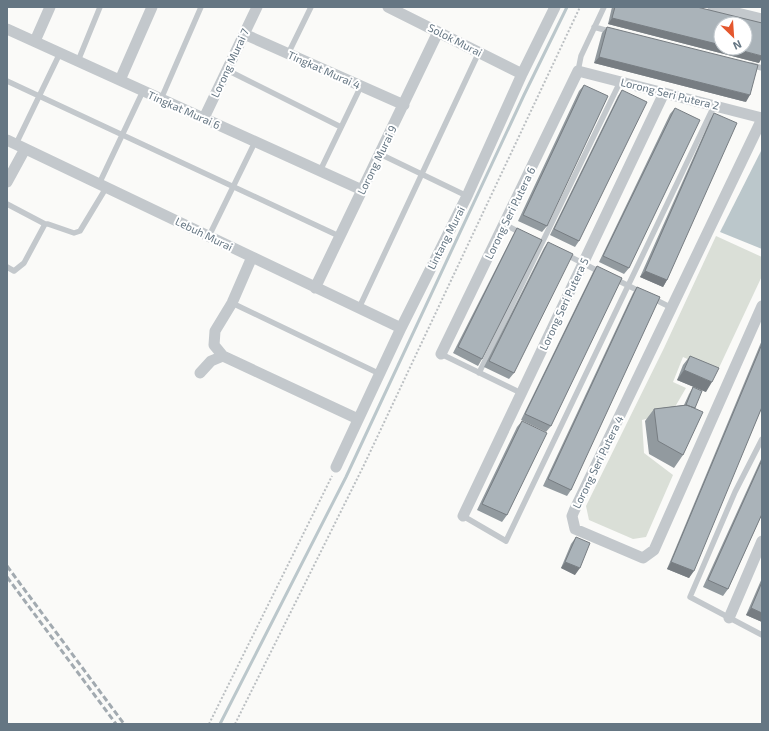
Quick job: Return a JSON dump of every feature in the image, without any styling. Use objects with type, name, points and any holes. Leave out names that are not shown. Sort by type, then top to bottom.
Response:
[{"type":"street","points":[[35,41],[50,7]]},
{"type":"street","points":[[120,80],[152,7]]},
{"type":"street","name":"Lorong Murai 7","points":[[204,118],[257,7]]},
{"type":"street","name":"Solok Murai","points":[[388,7],[522,74]]},
{"type":"street","name":"Lintang Murai","points":[[336,467],[401,328],[467,196],[522,74],[555,7]]},
{"type":"street","points":[[713,7],[762,19]]},
{"type":"street","name":"Tingkat Murai 6","points":[[7,29],[362,190]]},
{"type":"street","name":"Lorong Murai 9","points":[[316,288],[438,32]]},
{"type":"street","name":"Tingkat Murai 4","points":[[244,34],[404,105]]},
{"type":"street","name":"Lorong Seri Putera 2","points":[[578,71],[762,118]]},
{"type":"street","name":"Lorong Seri Putera 6","points":[[441,354],[578,71]]},
{"type":"street","name":"Lorong Seri Putera 5","points":[[463,516],[664,93]]},
{"type":"street","name":"Lorong Seri Putera 4","points":[[762,118],[572,516],[575,529],[642,558],[654,550],[762,306]]},
{"type":"street","points":[[7,182],[16,144]]},
{"type":"street","name":"Lebuh Murai","points":[[16,144],[401,328]]},
{"type":"street","points":[[252,257],[232,303],[215,331],[214,345],[223,356],[358,419]]},
{"type":"street","points":[[200,373],[212,361],[223,356]]},
{"type":"street","points":[[728,618],[762,540]]},
{"type":"lane","points":[[78,61],[100,7]]},
{"type":"lane","points":[[161,99],[201,7]]},
{"type":"lane","points":[[288,54],[311,7]]},
{"type":"lane","points":[[578,71],[581,56],[604,7]]},
{"type":"lane","points":[[594,27],[617,33]]},
{"type":"lane","points":[[359,308],[479,52]]},
{"type":"lane","points":[[16,144],[60,53]]},
{"type":"lane","points":[[747,64],[762,68]]},
{"type":"lane","points":[[227,70],[341,127]]},
{"type":"lane","points":[[7,81],[340,236]]},
{"type":"lane","points":[[479,373],[620,82]]},
{"type":"lane","points":[[320,171],[361,86]]},
{"type":"lane","points":[[7,204],[45,224],[74,233],[80,231],[103,186],[122,135],[143,91]]},
{"type":"lane","points":[[463,516],[506,541],[714,106]]},
{"type":"lane","points":[[209,236],[255,142]]},
{"type":"lane","points":[[380,154],[467,196]]},
{"type":"lane","points":[[7,267],[14,271],[24,263],[45,224]]},
{"type":"lane","points":[[504,224],[529,237]]},
{"type":"lane","points":[[536,240],[549,246]]},
{"type":"lane","points":[[562,253],[603,273]]},
{"type":"lane","points":[[609,276],[672,308]]},
{"type":"lane","points":[[232,303],[380,374]]},
{"type":"lane","points":[[441,354],[521,393]]},
{"type":"lane","points":[[762,439],[735,492],[690,597],[762,635]]},
{"type":"path","points":[[235,724],[364,465],[580,7]]},
{"type":"path","points":[[209,724],[336,467]]},
{"type":"shaded area","points":[[762,149],[762,249],[720,232]]},
{"type":"shaded area","points":[[716,236],[762,257],[762,276],[717,372],[683,357],[673,382],[686,388],[672,412],[642,420],[644,453],[673,475],[646,537],[633,539],[589,520],[586,506],[664,348]]},
{"type":"building","points":[[615,7],[697,7],[734,16],[713,16],[713,43],[612,18]]},
{"type":"building","points":[[753,21],[762,23],[762,56],[753,54]]},
{"type":"building","points":[[607,27],[713,54],[713,56],[722,56],[758,65],[750,95],[599,57]]},
{"type":"building","points":[[584,85],[608,96],[547,226],[523,215]]},
{"type":"building","points":[[622,90],[647,102],[579,241],[554,229]]},
{"type":"building","points":[[675,108],[700,120],[629,268],[603,256]]},
{"type":"building","points":[[714,113],[737,123],[667,280],[645,271]]},
{"type":"building","points":[[517,228],[542,240],[482,359],[458,347]]},
{"type":"building","points":[[548,242],[573,254],[514,373],[489,361]]},
{"type":"building","points":[[597,266],[622,278],[551,426],[525,414]]},
{"type":"building","points":[[637,287],[660,297],[571,490],[548,479]]},
{"type":"building","points":[[762,344],[762,407],[694,571],[671,562]]},
{"type":"building","points":[[690,356],[719,368],[712,382],[684,370]]},
{"type":"building","points":[[693,387],[702,391],[695,408],[686,405]]},
{"type":"building","points":[[687,405],[703,412],[683,455],[658,441],[654,409]]},
{"type":"building","points":[[522,421],[547,433],[507,515],[482,504]]},
{"type":"building","points":[[762,460],[762,514],[728,589],[708,580]]},
{"type":"building","points":[[576,537],[590,543],[580,568],[565,562]]},
{"type":"building","points":[[762,582],[762,613],[751,608]]},
{"type":"waterway","points":[[220,724],[346,477],[524,95],[567,7]]},
{"type":"railway","points":[[7,566],[124,724]]},
{"type":"railway","points":[[7,577],[116,724]]}]
